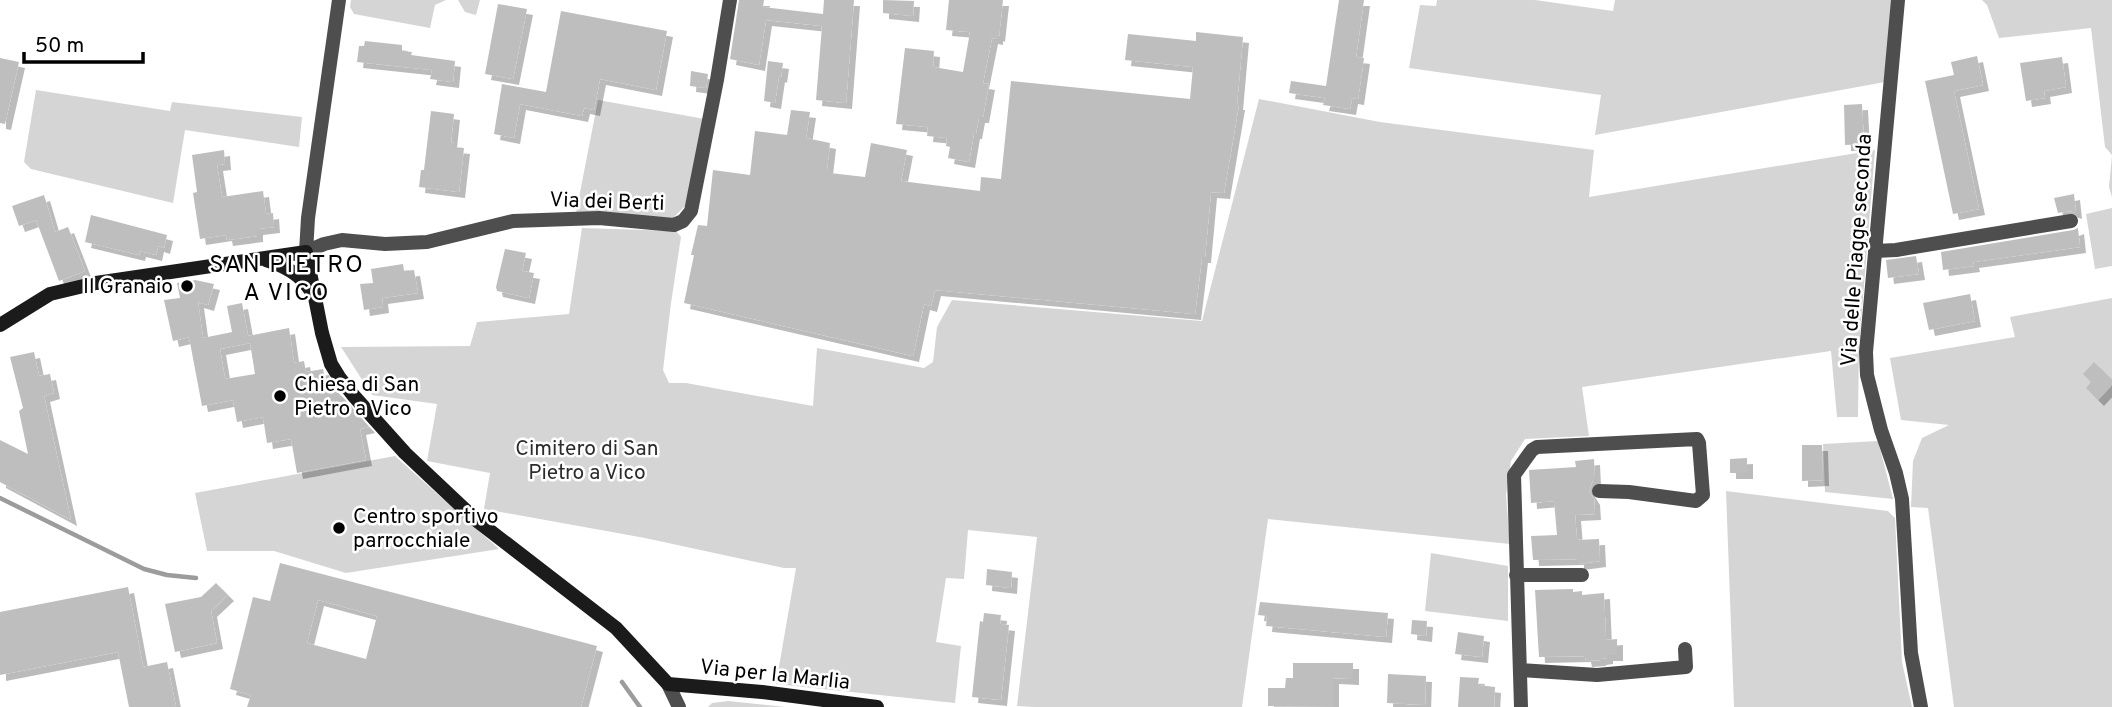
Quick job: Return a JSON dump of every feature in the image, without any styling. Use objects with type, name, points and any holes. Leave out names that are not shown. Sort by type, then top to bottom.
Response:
[{"type":"street","points":[[339,0],[308,218],[306,252],[331,364],[339,377],[405,453],[476,520],[616,628],[668,684],[679,707]]},
{"type":"street","name":"Via dei Berti","points":[[306,252],[342,240],[384,244],[427,242],[513,221],[599,218],[674,225],[683,221],[691,211],[730,0]]},
{"type":"street","name":"Via delle Piagge seconda","points":[[1898,0],[1866,352],[1867,375],[1902,499],[1911,653],[1921,707]]},
{"type":"street","points":[[1875,251],[1896,250],[2071,221]]},
{"type":"street","points":[[0,325],[50,295],[96,284],[306,252]]},
{"type":"street","points":[[261,259],[282,265],[299,276],[315,299]]},
{"type":"street","points":[[1521,707],[1514,475],[1537,447],[1698,439],[1703,495],[1696,501],[1599,491]]},
{"type":"street","points":[[1516,575],[1582,575]]},
{"type":"street","points":[[1520,670],[1597,675],[1686,667],[1685,649]]},
{"type":"street","name":"Via per la Marlia","points":[[668,684],[762,692],[877,707]]},
{"type":"green space","points":[[351,0],[446,0],[435,5],[430,28],[354,14],[350,7]]},
{"type":"green space","points":[[458,0],[480,0],[476,15],[465,12]]},
{"type":"green space","points":[[1437,0],[1535,0],[1613,11],[1615,0],[1893,0],[1885,82],[1595,135],[1601,95],[1409,68],[1420,5],[1436,6]]},
{"type":"green space","points":[[1982,0],[2112,0],[2112,155],[2105,147],[2091,28],[1999,38],[1987,5]]},
{"type":"green space","points":[[36,90],[170,111],[172,102],[302,117],[299,147],[185,130],[173,203],[31,169],[24,162]]},
{"type":"green space","name":"Cimitero di San Pietro a Vico","points":[[1259,99],[1380,122],[1594,150],[1589,197],[1875,150],[1859,346],[1858,417],[1837,417],[1831,351],[1582,387],[1589,436],[1525,439],[1511,461],[1506,495],[1510,544],[1268,519],[1242,707],[1034,707],[1017,706],[1037,537],[968,530],[964,579],[946,578],[936,642],[961,646],[955,703],[776,684],[796,568],[784,568],[645,538],[484,509],[490,473],[427,461],[437,404],[372,395],[341,347],[470,346],[477,322],[569,314],[582,228],[676,231],[681,237],[663,370],[669,383],[686,383],[813,406],[817,348],[924,368],[933,362],[937,327],[952,300],[1202,321]]},
{"type":"green space","points":[[598,100],[705,119],[685,206],[673,218],[576,213]]},
{"type":"green space","points":[[2112,155],[2112,197],[2109,187]]},
{"type":"green space","points":[[2112,208],[2112,266],[2095,269],[2086,214]]},
{"type":"green space","points":[[2112,298],[2112,707],[1954,707],[1928,508],[1911,507],[1913,461],[1922,438],[1949,425],[1901,420],[1890,358],[2015,337],[2010,317]]},
{"type":"green space","points":[[1878,441],[1893,499],[1825,492],[1823,444]]},
{"type":"green space","name":"Centro sportivo parrocchiale","points":[[395,456],[499,549],[346,573],[274,551],[207,551],[195,493]]},
{"type":"green space","points":[[1726,491],[1888,511],[1895,518],[1902,662],[1912,707],[1734,707]]},
{"type":"green space","points":[[1431,553],[1508,566],[1508,621],[1425,611]]},
{"type":"green space","points":[[728,701],[785,707],[708,707],[712,703]]},
{"type":"building","points":[[739,0],[764,0],[763,7],[823,14],[824,0],[854,0],[846,103],[816,100],[822,26],[766,20],[759,65],[730,59]]},
{"type":"building","points":[[883,0],[914,1],[913,16],[883,13]]},
{"type":"building","points":[[949,0],[1003,0],[999,36],[997,35],[997,39],[992,38],[983,83],[989,84],[983,117],[979,117],[974,133],[969,162],[948,158],[950,147],[946,146],[947,138],[927,136],[928,127],[896,124],[905,48],[934,51],[933,67],[963,72],[970,32],[946,30]]},
{"type":"building","points":[[1339,0],[1364,0],[1356,57],[1364,58],[1358,99],[1352,98],[1350,109],[1323,105],[1325,98],[1289,93],[1291,81],[1326,86]]},
{"type":"building","points":[[498,4],[527,9],[513,79],[485,74]]},
{"type":"building","points":[[561,11],[667,31],[656,90],[600,79],[594,110],[584,108],[582,116],[520,104],[514,138],[494,134],[502,84],[546,92]]},
{"type":"building","points":[[1196,32],[1243,37],[1239,104],[1224,193],[1211,192],[1205,257],[1202,257],[1195,314],[935,290],[931,306],[924,304],[913,356],[684,303],[698,225],[707,226],[713,170],[750,175],[755,131],[787,135],[791,110],[810,112],[806,138],[830,143],[827,169],[830,169],[830,173],[865,177],[871,143],[907,150],[901,181],[980,191],[981,177],[1001,179],[1011,81],[1190,99],[1193,67],[1125,60],[1128,34],[1196,41]]},
{"type":"building","points":[[365,41],[402,45],[402,51],[412,52],[411,55],[455,61],[453,82],[430,79],[432,70],[357,62],[359,46],[364,46]]},
{"type":"building","points":[[1977,56],[1983,85],[1954,91],[1979,209],[1953,214],[1925,81],[1954,75],[1951,62]]},
{"type":"building","points":[[2062,57],[2066,87],[2044,91],[2045,98],[2026,101],[2020,63]]},
{"type":"building","points":[[0,58],[19,62],[5,124],[0,123]]},
{"type":"building","points":[[768,61],[783,63],[775,103],[764,101]]},
{"type":"building","points":[[691,71],[708,74],[706,88],[690,86]]},
{"type":"building","points":[[1862,104],[1864,144],[1845,145],[1844,105]]},
{"type":"building","points":[[431,111],[454,114],[451,142],[454,147],[464,148],[459,192],[419,187],[421,170],[424,170]]},
{"type":"building","points":[[224,150],[225,164],[217,165],[222,197],[263,191],[266,214],[273,213],[274,227],[257,229],[257,236],[227,240],[226,235],[200,239],[193,193],[197,192],[192,155]]},
{"type":"building","points":[[2074,194],[2076,213],[2058,213],[2054,198]]},
{"type":"building","points":[[44,195],[55,232],[68,227],[85,271],[59,281],[36,220],[19,226],[12,206]]},
{"type":"building","points":[[91,215],[167,235],[164,248],[158,246],[156,255],[140,251],[139,255],[85,242]]},
{"type":"building","points":[[2078,228],[2080,247],[1973,262],[1974,266],[1943,270],[1941,252]]},
{"type":"building","points":[[505,249],[526,253],[522,271],[534,273],[529,298],[497,291]]},
{"type":"building","points":[[1916,256],[1919,274],[1888,278],[1886,260]]},
{"type":"building","points":[[403,264],[404,271],[414,270],[418,293],[382,298],[383,307],[364,310],[360,284],[373,283],[371,269]]},
{"type":"building","points":[[195,280],[214,284],[208,305],[198,302],[203,338],[232,332],[227,306],[242,303],[248,336],[289,328],[294,363],[304,361],[306,372],[323,369],[328,392],[336,390],[369,427],[360,429],[366,460],[297,473],[291,439],[267,443],[263,417],[237,422],[233,400],[202,406],[189,337],[173,341],[164,300],[180,298],[177,283]],"holes":[[[250,343],[255,374],[225,379],[220,349]]]},
{"type":"building","points":[[1970,294],[1975,321],[1929,330],[1923,303]]},
{"type":"building","points":[[34,352],[39,376],[50,374],[54,393],[44,396],[71,520],[0,482],[0,440],[28,454],[19,411],[23,408],[10,357]]},
{"type":"building","points":[[2094,362],[2112,380],[2112,385],[2098,400],[2086,388],[2091,382],[2083,374]]},
{"type":"building","points":[[1802,445],[1822,445],[1823,480],[1802,481]]},
{"type":"building","points":[[1747,458],[1747,473],[1730,473],[1730,459]]},
{"type":"building","points":[[1594,459],[1595,480],[1589,491],[1594,499],[1595,514],[1575,515],[1577,540],[1599,539],[1600,561],[1578,564],[1578,559],[1533,560],[1531,536],[1557,535],[1554,501],[1531,503],[1529,470],[1576,467],[1575,461]]},
{"type":"building","points":[[280,563],[597,646],[581,707],[247,707],[251,695],[230,689],[253,597],[270,601]],"holes":[[[318,600],[377,616],[366,659],[307,643]]]},
{"type":"building","points":[[987,569],[1012,572],[1011,588],[986,585]]},
{"type":"building","points":[[216,583],[228,595],[211,611],[217,643],[175,652],[165,604],[201,597]]},
{"type":"building","points":[[128,587],[143,667],[167,662],[176,707],[129,707],[118,652],[0,675],[0,612]]},
{"type":"building","points":[[1573,589],[1573,592],[1582,591],[1582,595],[1604,593],[1606,640],[1617,639],[1617,655],[1586,661],[1585,656],[1539,657],[1535,590]]},
{"type":"building","points":[[1260,602],[1388,613],[1386,637],[1266,626],[1267,616],[1258,615]]},
{"type":"building","points":[[984,613],[1001,615],[1000,624],[1009,625],[1001,700],[972,697],[980,621],[983,622]]},
{"type":"building","points":[[1412,620],[1427,621],[1426,636],[1411,634]]},
{"type":"building","points":[[1458,632],[1484,636],[1482,657],[1455,654]]},
{"type":"building","points":[[1293,663],[1353,663],[1353,679],[1333,678],[1333,707],[1268,706],[1268,688],[1285,688],[1286,678],[1293,678]]},
{"type":"building","points":[[1388,674],[1426,676],[1425,705],[1387,703]]},
{"type":"building","points":[[1460,677],[1479,678],[1478,685],[1495,687],[1494,707],[1458,707]]},
{"type":"waterway","points":[[0,498],[144,569],[196,578]]},
{"type":"waterway","points":[[622,682],[640,707]]},
{"type":"place","name":"Il Granaio","points":[[187,286]]},
{"type":"place","name":"Chiesa di San Pietro a Vico","points":[[280,396]]},
{"type":"place","name":"Centro sportivo parrocchiale","points":[[339,528]]},
{"type":"district","name":"SAN PIETRO A VICO","points":[[287,278]]}]
